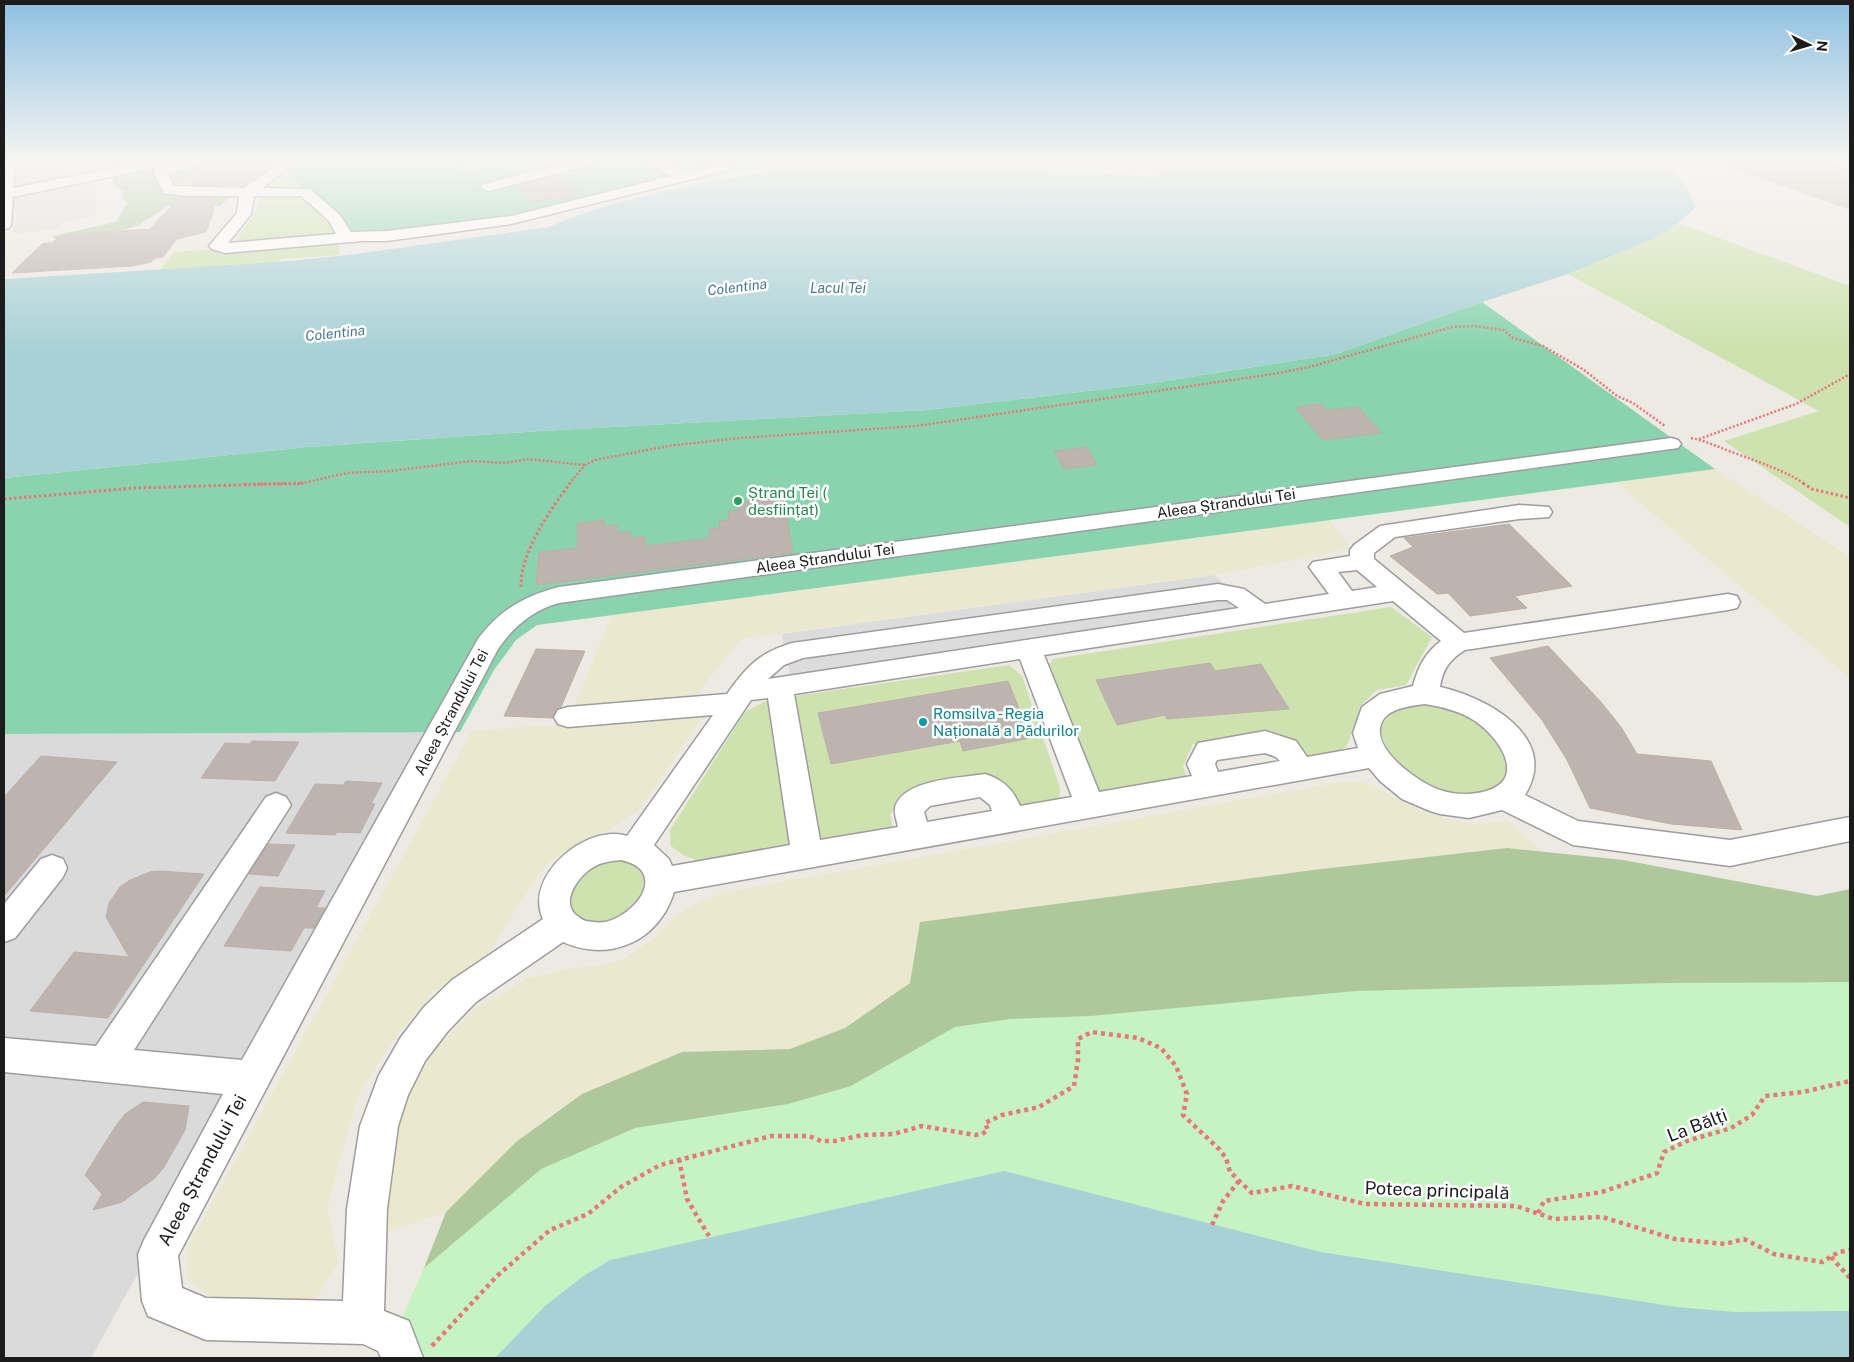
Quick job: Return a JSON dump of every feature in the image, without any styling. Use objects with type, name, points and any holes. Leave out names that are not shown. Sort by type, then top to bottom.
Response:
[{"type":"street","points":[[235,225],[217,246],[225,248],[386,236],[471,225]]},
{"type":"street","points":[[339,225],[344,230],[345,238]]},
{"type":"street","name":"Aleea Ștrandului Tei","points":[[414,1355],[394,1336],[363,1323],[206,1319],[163,1301],[158,1254],[250,1079],[487,645],[508,618],[524,607],[541,599],[559,595],[1676,437]]},
{"type":"street","points":[[1362,562],[1362,550],[1388,532],[1518,512],[1541,512]]},
{"type":"street","points":[[1345,599],[1320,567],[1362,562],[1459,642]]},
{"type":"street","points":[[635,849],[760,668],[787,653],[803,649],[1218,592],[1235,593],[1244,598],[1258,613]]},
{"type":"street","points":[[568,717],[740,697],[779,686],[1398,592]]},
{"type":"street","points":[[1425,694],[1430,669],[1441,652],[1459,642],[1728,602]]},
{"type":"street","points":[[1029,648],[1090,806]]},
{"type":"street","points":[[779,686],[807,854]]},
{"type":"street","points":[[1425,694],[1448,698],[1471,706],[1492,719],[1508,735],[1519,753],[1522,770],[1517,786],[1505,798],[1485,805],[1469,806],[1435,800],[1410,789],[1389,774],[1374,756],[1367,739],[1368,723],[1374,710],[1387,700],[1396,697],[1425,694]]},
{"type":"street","points":[[661,881],[1374,756]]},
{"type":"street","points":[[915,836],[909,810],[921,796],[985,785],[1002,798],[1010,820]]},
{"type":"street","points":[[1505,798],[1573,834],[1730,853],[1850,829]]},
{"type":"street","points":[[104,1065],[276,805]]},
{"type":"street","points":[[620,846],[635,849],[649,856],[658,867],[661,881],[659,895],[652,909],[640,922],[624,931],[607,936],[590,937],[574,933],[563,924],[556,913],[554,900],[557,886],[565,873],[576,862],[590,853],[605,848],[620,846]]},
{"type":"street","points":[[4,928],[52,868]]},
{"type":"street","points":[[363,1323],[367,1209],[379,1126],[392,1088],[413,1049],[436,1019],[464,991],[563,924]]},
{"type":"street","name":"Aleea Ștrandului Tei","points":[[4,1055],[250,1079]]},
{"type":"path","points":[[4,499],[135,488],[200,488],[264,483],[299,484],[347,473],[389,471],[472,461],[505,463],[529,458],[585,465],[606,458],[692,442],[865,432],[1273,374],[1310,367],[1434,331],[1452,327],[1475,326],[1504,330],[1513,338],[1542,346],[1584,370],[1617,396],[1633,403],[1676,437],[1710,442],[1789,474],[1812,489],[1850,498]]},
{"type":"path","points":[[1676,437],[1697,439],[1785,410],[1828,390],[1850,374]]},
{"type":"path","points":[[524,607],[520,576],[528,553],[549,514],[585,465]]},
{"type":"path","points":[[414,1355],[454,1324],[497,1276],[550,1230],[588,1214],[621,1186],[660,1165],[771,1136],[809,1136],[820,1141],[835,1141],[863,1135],[894,1134],[922,1126],[975,1135],[982,1134],[988,1130],[985,1123],[1002,1115],[1039,1107],[1074,1086],[1078,1060],[1078,1039],[1092,1032],[1138,1038],[1161,1048],[1176,1066],[1187,1094],[1183,1115],[1226,1158],[1230,1172],[1239,1181],[1223,1201],[1212,1225]]},
{"type":"path","name":"La Bălți","points":[[1538,1214],[1544,1201],[1564,1196],[1594,1194],[1628,1186],[1657,1173],[1664,1152],[1687,1141],[1731,1128],[1752,1115],[1765,1096],[1803,1092],[1850,1081]]},
{"type":"path","points":[[679,1159],[687,1199],[710,1238]]},
{"type":"path","name":"Poteca principală","points":[[1239,1181],[1252,1192],[1292,1186],[1365,1204],[1516,1206],[1554,1219],[1602,1218],[1675,1239],[1725,1244],[1744,1238],[1774,1254],[1822,1262],[1839,1252],[1850,1250]]},
{"type":"path","points":[[1831,1257],[1850,1278]]},
{"type":"shaded area","points":[[4,225],[11,225],[10,229],[4,230]]},
{"type":"shaded area","points":[[15,225],[62,225],[58,229],[13,234]]},
{"type":"shaded area","points":[[1215,575],[1227,588],[784,648],[782,634]]},
{"type":"shaded area","points":[[1226,597],[1233,609],[790,675],[787,658]]},
{"type":"shaded area","points":[[437,732],[91,1358],[4,1358],[4,734]]},
{"type":"green space","points":[[104,225],[140,225],[124,230],[54,238],[53,236]]},
{"type":"green space","points":[[247,225],[329,225],[337,233],[330,238],[233,245]]},
{"type":"green space","points":[[341,225],[475,225],[358,241]]},
{"type":"green space","points":[[1676,225],[1682,225],[1850,286],[1850,527],[1724,441],[1819,411],[1568,274],[1653,239]]},
{"type":"green space","points":[[338,241],[340,255],[281,259],[277,264],[160,270],[174,252]]},
{"type":"green space","name":"Ștrand Tei ( desființat)","points":[[1482,302],[1715,469],[537,625],[516,640],[494,670],[460,732],[4,734],[4,478],[307,447],[540,431],[927,410],[1146,384],[1336,354]]},
{"type":"green space","points":[[1715,469],[1850,557],[1850,678],[1615,482]]},
{"type":"green space","points":[[1330,520],[1351,549],[1215,575],[741,639],[693,699],[572,711],[612,615]]},
{"type":"green space","points":[[1391,607],[1432,637],[1406,685],[1377,690],[1361,705],[1347,746],[1329,757],[1307,762],[1263,734],[1193,744],[1183,766],[1189,782],[1104,795],[1095,789],[1048,668],[1053,659]]},
{"type":"green space","points":[[1009,665],[1022,676],[1060,788],[1059,800],[1016,808],[1012,792],[995,778],[909,791],[890,814],[893,828],[701,862],[683,855],[671,846],[670,830],[745,712],[768,700]]},
{"type":"green space","points":[[1413,704],[1435,705],[1458,710],[1480,722],[1494,736],[1504,753],[1506,772],[1499,785],[1494,789],[1475,795],[1459,795],[1437,789],[1403,773],[1382,743],[1381,728],[1393,713]]},
{"type":"green space","points":[[705,714],[641,807],[616,826],[550,861],[529,889],[488,954],[431,994],[395,1038],[359,1094],[327,1209],[339,1261],[313,1303],[214,1299],[187,1279],[186,1250],[472,731]]},
{"type":"green space","points":[[1360,781],[1382,790],[1423,812],[1469,824],[1509,821],[1541,851],[1507,848],[1313,870],[921,922],[910,983],[845,1028],[790,1049],[682,1052],[582,1094],[516,1142],[446,1212],[381,1234],[390,1155],[402,1106],[436,1048],[475,1009],[526,979],[566,969],[596,966],[624,959],[656,937],[676,916],[700,901],[726,892],[1335,783]]},
{"type":"green space","points":[[1507,848],[1623,860],[1817,896],[1850,889],[1850,1028],[424,1268],[446,1212],[516,1142],[582,1094],[682,1052],[790,1049],[845,1028],[910,983],[920,922],[1313,870]]},
{"type":"green space","points":[[608,860],[628,863],[639,871],[644,882],[642,894],[634,907],[623,917],[609,923],[592,923],[582,920],[571,909],[570,893],[573,885],[586,869]]},
{"type":"green space","points":[[1850,982],[1850,1358],[402,1358],[394,1336],[424,1268],[541,1169],[635,1128],[788,1104],[851,1086],[955,1027],[1010,1019],[1091,1016],[1356,991],[1665,983]]},
{"type":"water","name":"Lacul Tei","points":[[555,225],[1676,225],[1653,239],[1568,274],[1482,302],[1336,354],[1146,384],[927,410],[540,431],[307,447],[4,478],[4,280],[6,279],[278,262],[348,255],[549,227]]},
{"type":"water","points":[[1004,1171],[1321,1252],[1677,1307],[1734,1312],[1850,1311],[1850,1358],[495,1358],[545,1306],[582,1277],[610,1260]]},
{"type":"building","points":[[154,225],[209,225],[206,232],[177,239],[163,257],[155,258],[151,262],[133,266],[12,273],[42,244],[53,242],[57,238],[78,234],[150,229]]},
{"type":"building","points":[[1322,404],[1327,410],[1358,407],[1382,433],[1323,440],[1295,407]]},
{"type":"building","points":[[1087,447],[1097,465],[1064,469],[1054,451]]},
{"type":"building","points":[[782,490],[793,553],[536,585],[539,552],[577,548],[578,523],[605,520],[605,526],[617,525],[617,533],[630,531],[631,538],[645,536],[645,546],[710,538],[709,529],[720,528],[719,521],[729,520],[728,511],[740,510],[739,503],[754,501],[752,493]]},
{"type":"building","points":[[1509,524],[1572,586],[1515,596],[1527,608],[1470,616],[1448,593],[1437,594],[1390,556],[1413,547],[1404,538]]},
{"type":"building","points":[[1548,646],[1601,702],[1621,727],[1637,754],[1711,761],[1742,830],[1671,824],[1590,808],[1567,760],[1542,720],[1490,658]]},
{"type":"building","points":[[536,649],[585,651],[561,707],[556,709],[553,718],[504,716]]},
{"type":"building","points":[[1210,663],[1215,671],[1261,664],[1289,709],[1167,719],[1165,715],[1117,725],[1096,680]]},
{"type":"building","name":"Romsilva - Regia Națională a Pădurilor","points":[[1008,681],[1031,738],[963,751],[960,741],[831,764],[818,713]]},
{"type":"building","points":[[252,741],[299,742],[275,781],[201,778],[225,743],[250,744]]},
{"type":"building","points":[[41,756],[117,762],[4,896],[4,797]]},
{"type":"building","points":[[346,781],[382,783],[371,804],[375,804],[360,833],[337,832],[335,835],[286,833],[315,784],[343,785]]},
{"type":"building","points":[[268,844],[295,845],[278,876],[249,874]]},
{"type":"building","points":[[158,871],[204,874],[108,1018],[30,1011],[74,952],[129,957],[106,917],[109,903],[120,887],[130,880]]},
{"type":"building","points":[[260,887],[325,891],[316,908],[325,908],[314,928],[304,928],[291,951],[224,946]]},
{"type":"building","points":[[143,1102],[189,1106],[185,1130],[164,1167],[155,1178],[122,1202],[93,1210],[102,1194],[85,1175],[125,1114]]},
{"type":"place","name":"Ștrand Tei ( desființat)","points":[[738,501]]},
{"type":"place","name":"Romsilva - Regia Națională a Pădurilor","points":[[923,722]]},
{"type":"water label","name":"Colentina","points":[[737,287]]},
{"type":"water label","name":"Colentina","points":[[335,333]]}]
